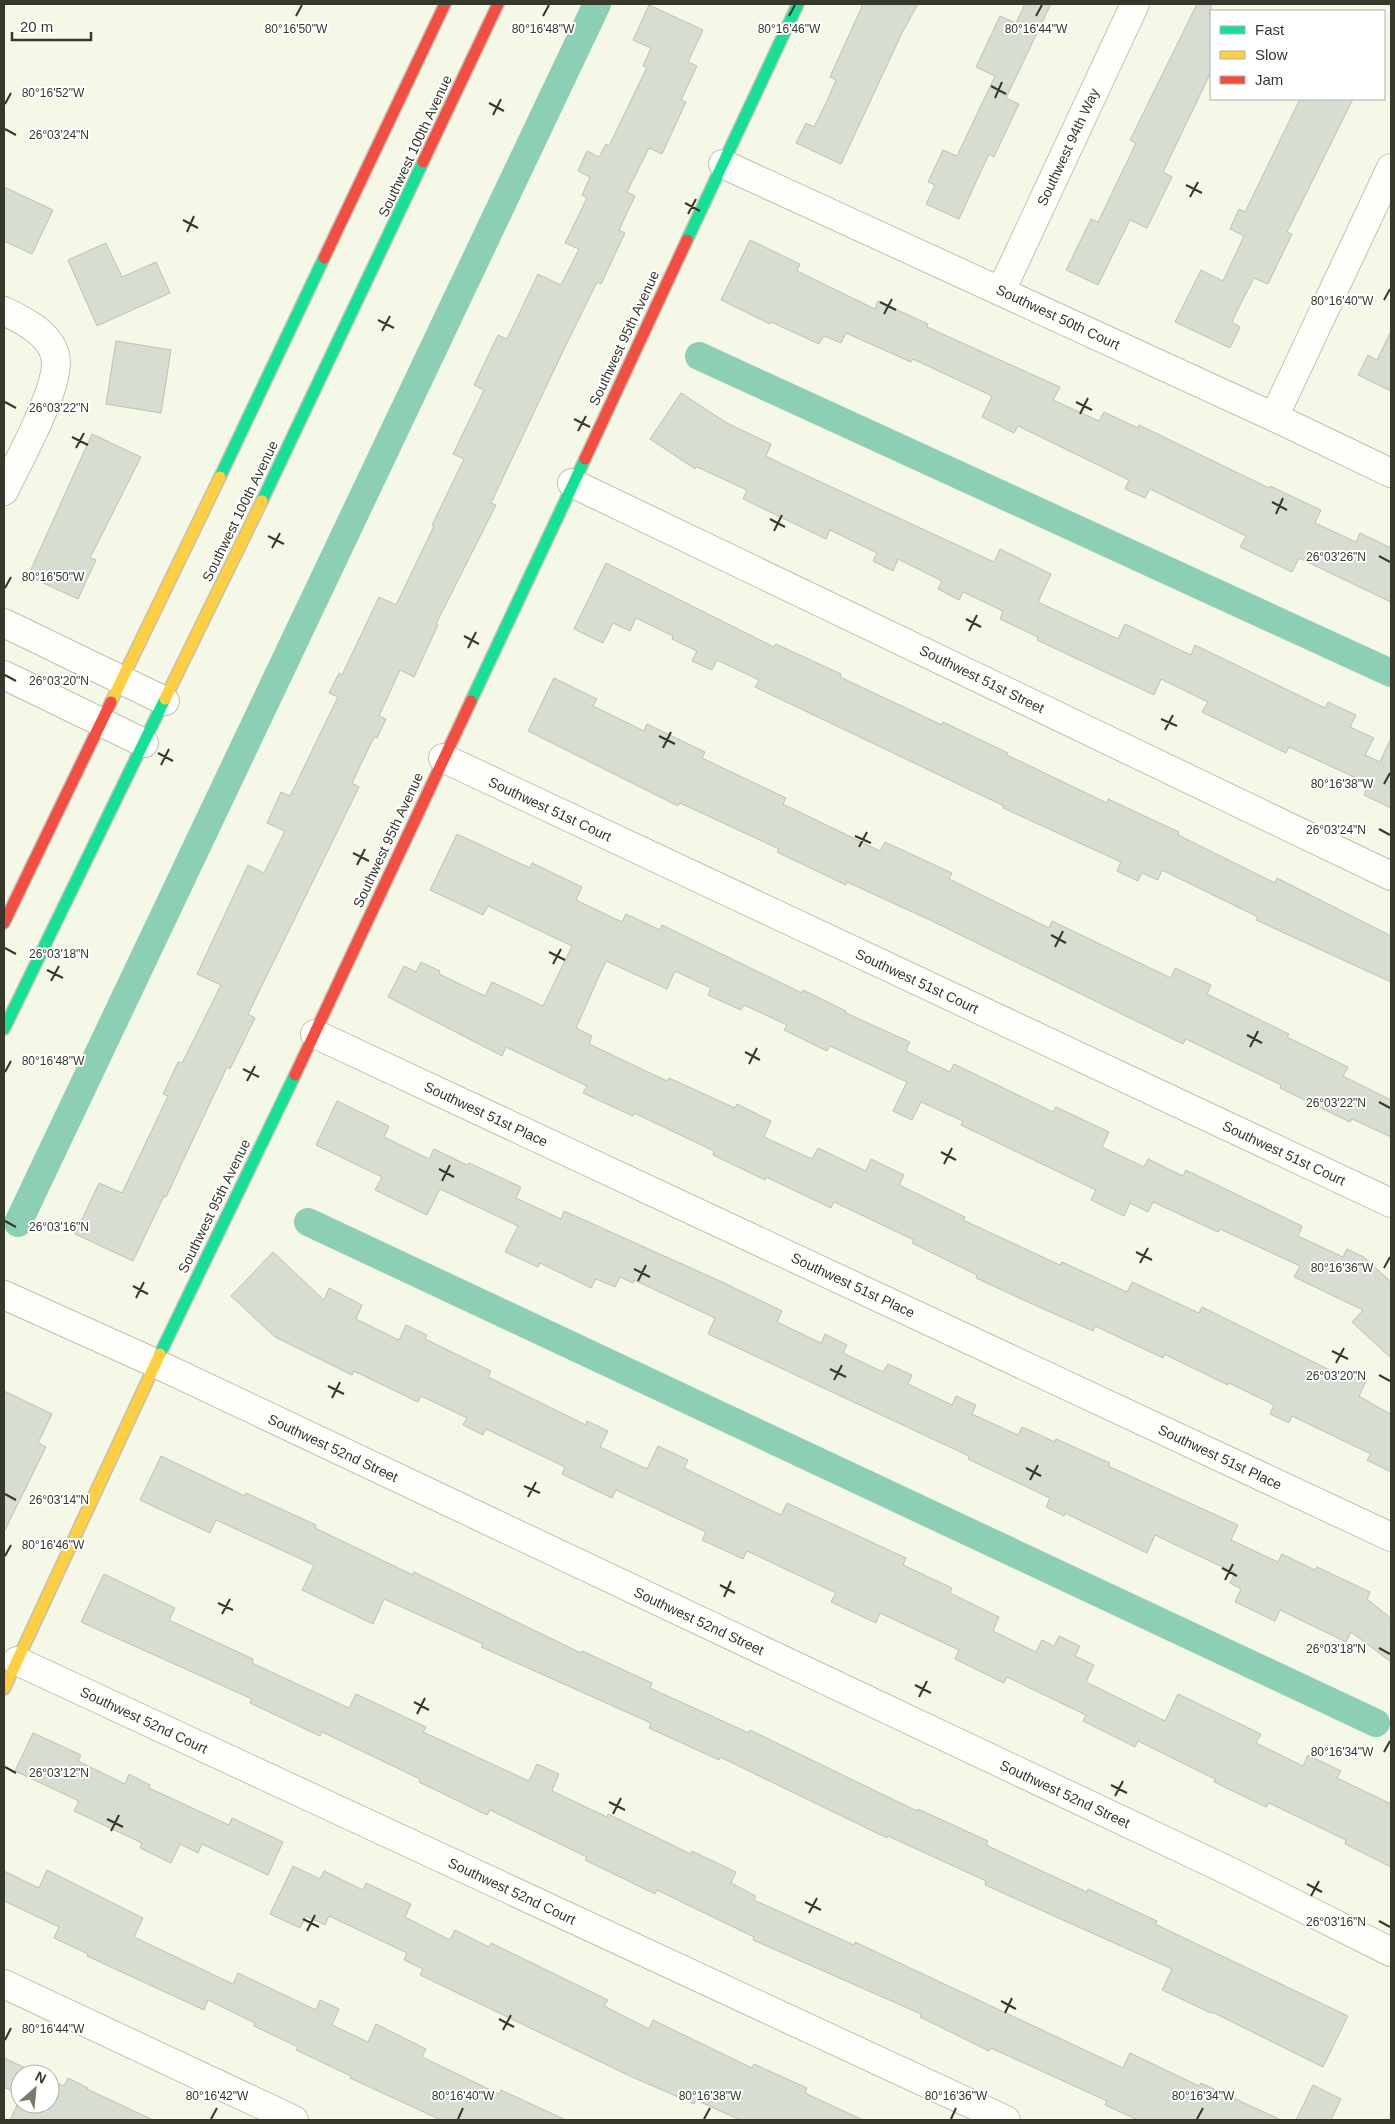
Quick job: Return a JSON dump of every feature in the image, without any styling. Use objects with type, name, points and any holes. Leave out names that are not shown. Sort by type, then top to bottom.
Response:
[{"type":"main road","points":[[4,923],[445,4]]},
{"type":"main road","name":"Southwest 100th Avenue","points":[[4,1029],[165,700],[498,4]]},
{"type":"main road","name":"Southwest 95th Avenue","points":[[4,1689],[155,1363],[315,1034],[798,4]]},
{"type":"street","name":"Southwest 94th Way","points":[[1001,291],[1135,4]]},
{"type":"street","name":"Southwest 50th Court","points":[[723,164],[1274,417],[1391,473]]},
{"type":"street","points":[[1274,417],[1391,168]]},
{"type":"street","points":[[4,311],[22,320],[39,333],[55,354],[57,365],[54,382],[4,491]]},
{"type":"street","name":"Southwest 51st Street","points":[[572,483],[1391,876]]},
{"type":"street","points":[[4,623],[165,700]]},
{"type":"street","points":[[4,675],[144,743]]},
{"type":"street","name":"Southwest 51st Court","points":[[443,758],[1391,1203]]},
{"type":"street","name":"Southwest 51st Place","points":[[315,1034],[1391,1536]]},
{"type":"street","name":"Southwest 52nd Street","points":[[4,1295],[155,1363],[1231,1872],[1391,1952]]},
{"type":"street","name":"Southwest 52nd Court","points":[[17,1661],[1006,2120]]},
{"type":"street","points":[[4,1984],[294,2120]]},
{"type":"building","points":[[863,4],[918,4],[902,33],[841,164],[796,143],[806,123],[814,127],[827,101],[836,80],[830,77]]},
{"type":"building","points":[[1025,4],[1051,4],[1006,98],[1019,104],[994,157],[989,154],[959,219],[926,204],[935,185],[928,182],[943,150],[957,156],[995,76],[976,67],[1000,16],[1016,23]]},
{"type":"building","points":[[1197,4],[1211,4],[1210,74],[1163,172],[1172,177],[1147,228],[1130,220],[1098,285],[1066,270],[1091,219],[1098,222],[1136,143],[1130,140]]},
{"type":"building","points":[[649,5],[703,30],[688,62],[697,66],[681,100],[686,102],[662,154],[649,148],[627,192],[635,196],[619,230],[625,233],[601,284],[597,282],[565,347],[491,503],[496,505],[436,624],[438,625],[414,677],[400,670],[379,716],[386,719],[377,738],[374,737],[352,783],[359,787],[248,1014],[255,1018],[230,1069],[227,1067],[166,1197],[164,1196],[133,1261],[75,1234],[99,1183],[122,1193],[168,1096],[163,1094],[178,1062],[182,1063],[221,985],[197,974],[248,865],[264,873],[285,831],[267,823],[281,792],[290,796],[338,697],[329,693],[339,673],[342,675],[379,597],[396,605],[434,526],[432,525],[464,459],[453,454],[484,390],[474,385],[498,335],[507,339],[538,274],[561,285],[579,249],[565,243],[587,198],[582,195],[590,177],[578,171],[587,151],[599,157],[606,144],[609,146],[647,67],[643,66],[651,48],[633,40]]},
{"type":"building","points":[[1300,100],[1353,100],[1287,232],[1292,234],[1268,284],[1254,278],[1241,303],[1232,322],[1240,327],[1230,348],[1175,322],[1201,270],[1223,281],[1244,236],[1230,229],[1239,209],[1245,212]]},
{"type":"building","points":[[4,187],[53,210],[32,254],[4,241]]},
{"type":"building","points":[[750,240],[800,264],[797,271],[875,309],[878,301],[928,324],[927,327],[1060,387],[1053,400],[1099,421],[1104,412],[1138,428],[1139,425],[1269,488],[1270,486],[1321,510],[1315,523],[1356,542],[1360,533],[1391,548],[1391,602],[1299,558],[1292,572],[1240,547],[1246,536],[1150,489],[1145,498],[1125,489],[1129,480],[1018,426],[1014,433],[982,417],[992,396],[913,359],[911,362],[846,333],[841,343],[824,336],[819,344],[771,322],[770,324],[721,300]]},
{"type":"building","points":[[106,243],[122,277],[156,262],[170,293],[97,326],[68,260]]},
{"type":"building","points":[[1391,331],[1391,391],[1358,375],[1368,355],[1377,360]]},
{"type":"building","points":[[116,341],[171,350],[161,413],[106,404]]},
{"type":"building","points":[[681,393],[727,423],[771,444],[766,456],[784,465],[994,562],[1000,549],[1051,574],[1038,602],[1118,639],[1125,624],[1191,655],[1195,645],[1325,708],[1328,702],[1356,715],[1350,727],[1374,738],[1365,755],[1380,762],[1391,738],[1391,808],[1364,795],[1369,784],[1289,747],[1286,753],[1202,712],[1208,702],[1161,679],[1154,695],[1037,640],[1038,637],[1000,619],[1003,611],[963,592],[959,600],[938,589],[942,581],[898,559],[893,571],[873,561],[877,553],[830,530],[826,539],[743,499],[747,490],[697,467],[695,469],[650,439]]},
{"type":"building","points":[[92,434],[141,457],[90,558],[96,560],[78,599],[28,576]]},
{"type":"building","points":[[606,563],[774,647],[776,644],[841,674],[840,677],[942,725],[943,722],[1008,753],[1007,755],[1107,803],[1108,799],[1179,832],[1178,835],[1275,883],[1277,878],[1391,936],[1391,982],[1256,920],[1258,917],[1162,870],[1158,880],[1142,873],[1138,881],[1117,871],[1121,862],[1003,808],[1004,806],[755,687],[759,680],[717,660],[712,670],[692,661],[697,651],[672,639],[673,636],[636,618],[630,631],[613,623],[603,643],[574,629]]},
{"type":"building","points":[[554,678],[597,699],[593,706],[644,731],[647,724],[705,752],[702,758],[786,798],[783,804],[880,851],[885,842],[952,873],[949,879],[1049,928],[1052,921],[1171,978],[1175,968],[1211,985],[1207,994],[1289,1034],[1287,1037],[1348,1067],[1343,1076],[1391,1100],[1391,1137],[1352,1119],[1350,1122],[1280,1088],[1281,1085],[1186,1039],[1183,1044],[930,920],[847,882],[846,885],[777,852],[779,849],[680,803],[678,806],[528,731]]},
{"type":"building","points":[[457,834],[530,868],[532,863],[582,887],[576,900],[622,922],[626,914],[660,930],[662,925],[802,993],[803,990],[846,1011],[846,1013],[910,1042],[906,1051],[950,1072],[954,1064],[1053,1112],[1056,1107],[1109,1132],[1102,1147],[1144,1167],[1148,1159],[1183,1176],[1186,1170],[1302,1226],[1298,1236],[1343,1257],[1347,1249],[1364,1257],[1391,1282],[1391,1358],[1352,1322],[1363,1310],[1294,1277],[1300,1266],[1220,1229],[1218,1232],[1153,1202],[1148,1212],[1130,1203],[1124,1216],[1091,1200],[1096,1190],[961,1125],[963,1121],[921,1102],[912,1120],[893,1111],[907,1082],[830,1046],[827,1051],[784,1030],[787,1025],[744,1005],[741,1010],[708,995],[711,988],[675,971],[667,989],[606,961],[576,1028],[592,1036],[589,1044],[667,1081],[669,1078],[735,1108],[737,1104],[771,1121],[764,1137],[812,1159],[818,1148],[866,1171],[871,1159],[904,1175],[899,1185],[965,1217],[963,1220],[1060,1265],[1062,1262],[1127,1292],[1132,1282],[1199,1313],[1202,1307],[1344,1377],[1348,1370],[1367,1379],[1359,1396],[1390,1414],[1391,1411],[1391,1472],[1367,1460],[1371,1454],[1292,1416],[1289,1423],[1270,1414],[1274,1405],[1229,1383],[1228,1385],[1164,1354],[1163,1358],[1095,1326],[1093,1331],[1028,1302],[976,1278],[977,1275],[912,1243],[914,1240],[834,1202],[831,1208],[766,1177],[765,1180],[713,1155],[714,1151],[634,1113],[633,1116],[583,1093],[587,1086],[506,1047],[502,1056],[388,997],[404,966],[416,972],[421,962],[440,971],[439,974],[485,996],[492,982],[543,1006],[572,946],[488,906],[483,915],[430,890]]},
{"type":"building","points":[[337,1101],[389,1126],[384,1137],[429,1159],[434,1149],[467,1165],[469,1163],[521,1187],[516,1198],[561,1219],[564,1211],[720,1281],[782,1311],[777,1322],[821,1343],[825,1334],[847,1345],[843,1353],[883,1372],[888,1364],[912,1375],[908,1384],[952,1405],[956,1396],[976,1405],[972,1414],[1018,1435],[1022,1427],[1055,1442],[1056,1439],[1110,1463],[1108,1466],[1238,1525],[1231,1540],[1278,1562],[1282,1554],[1315,1570],[1317,1567],[1370,1592],[1367,1599],[1391,1618],[1391,1662],[1351,1632],[1346,1642],[1280,1610],[1275,1621],[1235,1602],[1241,1589],[1230,1583],[1235,1573],[1155,1535],[1147,1553],[1065,1513],[1064,1516],[1046,1507],[1050,1498],[968,1459],[969,1456],[708,1334],[715,1318],[634,1280],[633,1283],[620,1277],[615,1287],[596,1279],[591,1288],[540,1263],[538,1267],[505,1252],[518,1226],[440,1189],[427,1215],[375,1190],[382,1177],[316,1145]]},
{"type":"building","points":[[273,1252],[324,1300],[329,1288],[362,1305],[356,1319],[399,1340],[406,1325],[427,1335],[425,1339],[491,1371],[488,1377],[586,1425],[587,1421],[608,1431],[600,1447],[647,1469],[658,1446],[688,1460],[684,1468],[781,1515],[787,1503],[906,1558],[903,1565],[952,1588],[950,1593],[999,1617],[993,1631],[1036,1652],[1042,1640],[1054,1646],[1059,1636],[1080,1646],[1075,1656],[1094,1665],[1086,1682],[1165,1721],[1178,1694],[1261,1734],[1256,1743],[1303,1766],[1308,1755],[1341,1771],[1337,1778],[1391,1804],[1391,1867],[1345,1844],[1346,1840],[1269,1803],[1266,1807],[1214,1782],[1215,1779],[1138,1741],[1135,1747],[1083,1721],[1086,1715],[1007,1677],[1004,1683],[955,1659],[959,1650],[880,1613],[876,1623],[831,1602],[836,1593],[747,1551],[743,1559],[702,1540],[706,1532],[616,1490],[612,1498],[562,1474],[565,1467],[486,1429],[483,1435],[463,1425],[467,1418],[421,1396],[418,1402],[354,1371],[352,1375],[275,1337],[231,1296]]},
{"type":"building","points":[[4,1391],[52,1414],[38,1443],[46,1447],[4,1532]]},
{"type":"building","points":[[161,1456],[245,1496],[246,1493],[316,1525],[315,1528],[413,1575],[414,1572],[581,1653],[582,1651],[652,1683],[650,1688],[749,1733],[750,1730],[917,1811],[918,1809],[988,1841],[986,1845],[1087,1892],[1088,1889],[1157,1921],[1155,1924],[1348,2016],[1323,2067],[1212,2012],[1162,1990],[1172,1969],[985,1885],[986,1881],[888,1836],[887,1838],[720,1757],[719,1760],[649,1728],[651,1723],[481,1647],[483,1644],[384,1599],[373,1624],[302,1590],[314,1565],[216,1520],[210,1533],[140,1500]]},
{"type":"building","points":[[104,1574],[175,1608],[169,1620],[253,1659],[252,1663],[349,1708],[356,1694],[426,1727],[423,1732],[529,1781],[537,1764],[559,1774],[552,1791],[607,1817],[608,1814],[691,1854],[692,1851],[736,1872],[731,1883],[756,1896],[754,1900],[854,1945],[855,1942],[1123,2068],[1130,2053],[1199,2086],[1201,2083],[1281,2120],[1138,2120],[1105,2105],[1107,2101],[991,2048],[989,2051],[920,2017],[921,2014],[753,1940],[754,1937],[657,1890],[655,1894],[585,1860],[587,1857],[490,1810],[487,1815],[419,1782],[420,1779],[322,1732],[320,1736],[250,1703],[252,1699],[81,1622]]},
{"type":"building","points":[[33,1733],[81,1755],[78,1761],[125,1784],[129,1774],[150,1785],[149,1788],[229,1825],[232,1818],[283,1842],[268,1875],[202,1844],[198,1853],[180,1844],[171,1863],[140,1848],[142,1843],[74,1811],[79,1801],[15,1771]]},
{"type":"building","points":[[293,1866],[320,1879],[324,1871],[363,1890],[366,1883],[411,1904],[405,1917],[450,1940],[455,1930],[489,1947],[491,1943],[608,2000],[604,2006],[649,2029],[653,2020],[752,2068],[754,2064],[807,2088],[805,2093],[863,2120],[740,2120],[696,2100],[694,2104],[630,2076],[420,1975],[423,1969],[404,1960],[407,1953],[329,1916],[325,1925],[306,1916],[300,1928],[270,1914]]},
{"type":"building","points":[[47,1870],[143,1918],[134,1937],[233,1984],[238,1973],[316,2010],[320,2000],[339,2009],[332,2025],[368,2042],[376,2024],[426,2049],[422,2057],[499,2094],[501,2090],[566,2120],[441,2120],[350,2078],[351,2076],[296,2050],[298,2047],[254,2026],[255,2023],[208,2000],[204,2010],[87,1956],[88,1954],[54,1938],[59,1927],[4,1901],[4,1871],[39,1888]]},
{"type":"building","points":[[4,2058],[17,2064],[10,2064],[10,2090],[4,2087]]},
{"type":"building","points":[[68,2078],[153,2120],[10,2120],[13,2114],[60,2114],[60,2084],[64,2086]]},
{"type":"building","points":[[1313,2085],[1341,2099],[1331,2120],[1296,2120]]},
{"type":"waterway","points":[[18,1223],[597,4]]},
{"type":"waterway","points":[[699,356],[1391,673]]},
{"type":"waterway","points":[[308,1222],[1376,1723]]},
{"type":"traffic: fast","points":[[687,240],[798,4]]},
{"type":"traffic: fast","points":[[262,501],[423,162]]},
{"type":"traffic: fast","points":[[220,477],[324,258]]},
{"type":"traffic: fast","points":[[471,701],[585,459]]},
{"type":"traffic: fast","points":[[4,1029],[165,699]]},
{"type":"traffic: fast","points":[[160,1354],[295,1075]]},
{"type":"traffic: slow","points":[[111,702],[220,477]]},
{"type":"traffic: slow","points":[[165,699],[262,501]]},
{"type":"traffic: slow","points":[[4,1689],[160,1354]]},
{"type":"traffic: jam","points":[[324,258],[445,4]]},
{"type":"traffic: jam","points":[[423,162],[498,4]]},
{"type":"traffic: jam","points":[[585,459],[687,240]]},
{"type":"traffic: jam","points":[[295,1075],[471,701]]},
{"type":"traffic: jam","points":[[4,923],[111,702]]}]
